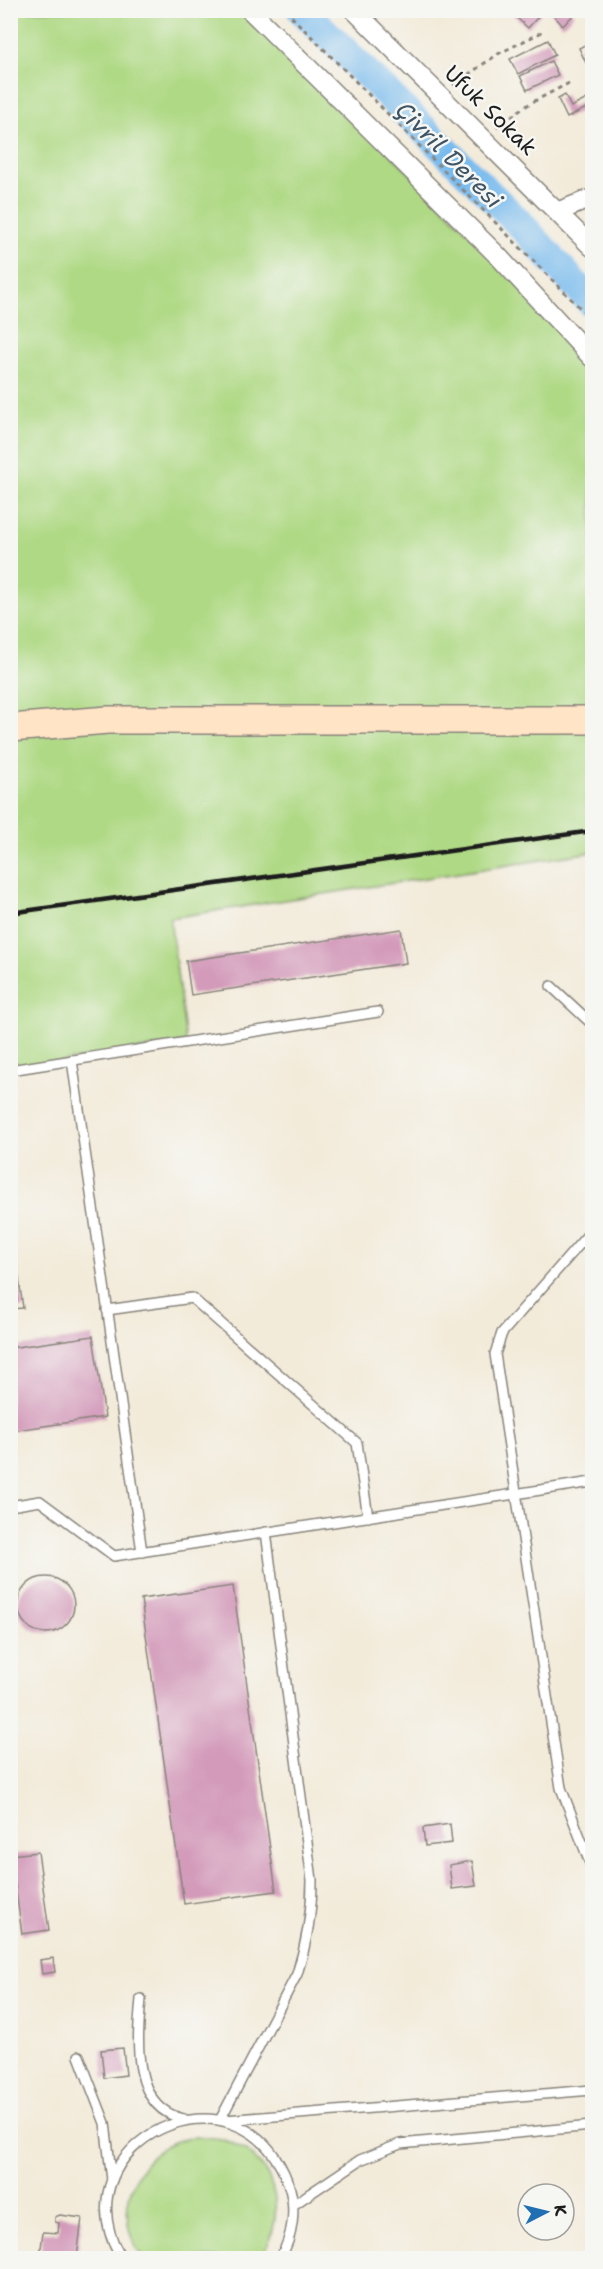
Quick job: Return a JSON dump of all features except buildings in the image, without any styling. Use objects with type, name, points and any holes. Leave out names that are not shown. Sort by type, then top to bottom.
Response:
[{"type":"street","points":[[250,10],[499,257],[592,358]]},
{"type":"street","name":"Ufuk Sokak","points":[[354,10],[560,211],[592,246]]},
{"type":"street","points":[[560,211],[592,198]]},
{"type":"street","points":[[10,728],[108,720],[327,722],[512,718],[586,720]]},
{"type":"street","points":[[10,742],[110,735],[304,737],[439,733],[512,730],[586,720]]},
{"type":"lane","points":[[551,986],[592,1024]]},
{"type":"lane","points":[[10,1070],[378,1012]]},
{"type":"lane","points":[[72,1060],[142,1552]]},
{"type":"lane","points":[[592,1230],[502,1333],[497,1342],[495,1354],[561,1788],[592,1868]]},
{"type":"lane","points":[[107,1310],[192,1298],[357,1443],[368,1517]]},
{"type":"lane","points":[[10,1506],[40,1501],[114,1556],[592,1482]]},
{"type":"lane","points":[[220,2120],[297,1974],[305,1949],[312,1904],[312,1880],[266,1532]]},
{"type":"lane","points":[[141,1998],[139,2053],[148,2092],[157,2106],[171,2116],[220,2120],[592,2090]]},
{"type":"lane","points":[[79,2056],[105,2123],[112,2183],[108,2217],[117,2256]]},
{"type":"lane","points":[[112,2183],[118,2167],[140,2140],[161,2127],[186,2119]]},
{"type":"lane","points":[[220,2120],[251,2133],[270,2151],[284,2172],[293,2205],[289,2239],[280,2259]]},
{"type":"lane","points":[[293,2205],[360,2160],[400,2144],[592,2127]]},
{"type":"path","points":[[285,10],[592,320]]},
{"type":"path","points":[[442,96],[477,67],[542,32]]},
{"type":"path","points":[[485,138],[515,112],[572,82]]},
{"type":"green space","points":[[11,11],[250,11],[592,358],[592,852],[170,918],[186,1042],[11,1070]]},
{"type":"green space","points":[[193,2137],[221,2139],[240,2147],[266,2172],[275,2204],[274,2222],[270,2240],[261,2258],[143,2258],[134,2244],[127,2212],[134,2182],[153,2155],[167,2145]]},
{"type":"waterway","name":"Çivril Deresi","points":[[302,10],[521,225],[592,303]]},
{"type":"railway","points":[[10,913],[592,831]]}]
